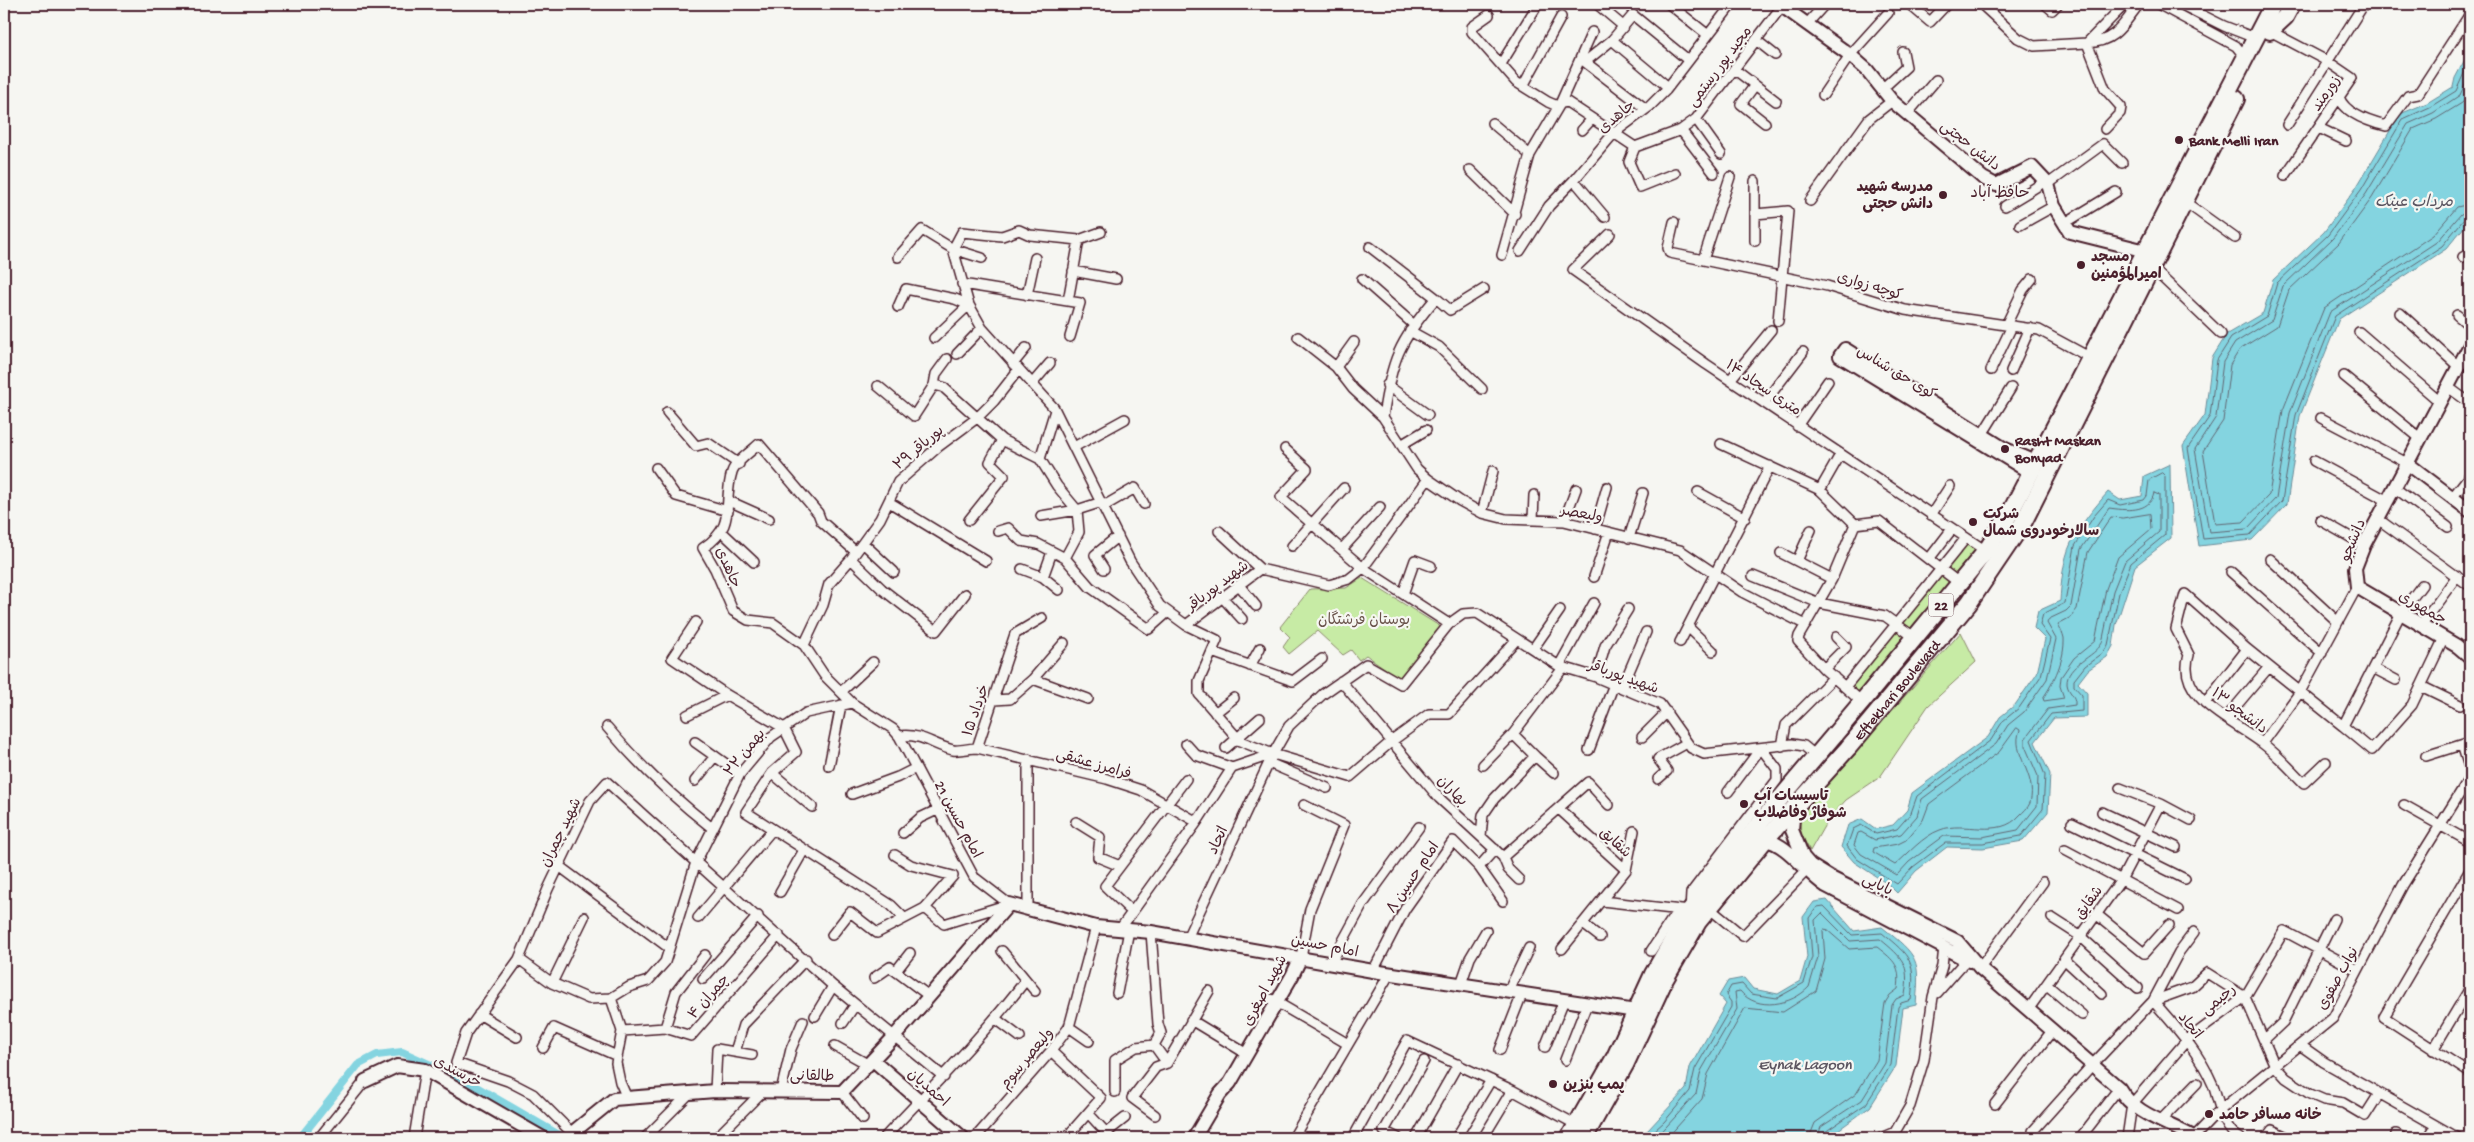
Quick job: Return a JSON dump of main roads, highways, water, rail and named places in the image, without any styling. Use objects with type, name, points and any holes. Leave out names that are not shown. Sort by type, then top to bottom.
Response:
[{"type":"highway","name":"22","points":[[2261,34],[2267,4]]},
{"type":"highway","points":[[2261,34],[2273,4]]},
{"type":"highway","points":[[2261,34],[2284,4]]},
{"type":"highway","name":"22","points":[[2261,34],[2285,17],[2292,4]]},
{"type":"highway","name":"Eftekhari Boulevard","points":[[1573,1134],[1615,1057],[1684,911],[1862,702],[1986,551],[2009,515],[2245,57],[2261,34]]},
{"type":"highway","name":"Eftekhari Boulevard","points":[[1573,1134],[1626,1063],[1664,979],[1698,922],[1764,840],[1848,748],[1969,603],[2024,523],[2185,202],[2261,34]]},
{"type":"highway","points":[[1929,619],[1926,630],[1932,638],[1937,636],[1956,611],[1969,603]]},
{"type":"highway","points":[[1887,671],[1914,647],[1918,647],[1922,655],[1911,672]]},
{"type":"water","name":"مرداب عینک","points":[[2470,50],[2470,220],[2446,249],[2339,319],[2300,416],[2287,504],[2252,540],[2199,546],[2183,446],[2205,415],[2212,358],[2227,334],[2263,313],[2273,280],[2324,232],[2356,188],[2400,114],[2427,103],[2453,87],[2455,78]]},
{"type":"water","points":[[2170,464],[2171,538],[2135,566],[2116,625],[2113,646],[2107,657],[2088,670],[2078,683],[2087,693],[2087,717],[2054,718],[2035,742],[2050,774],[2048,812],[2023,841],[1983,848],[1947,847],[1916,871],[1897,893],[1889,885],[1854,862],[1841,847],[1848,825],[1862,819],[1876,829],[1893,825],[1907,810],[1912,793],[1988,737],[2000,717],[2015,705],[2037,673],[2045,639],[2034,628],[2038,611],[2060,601],[2064,564],[2071,543],[2079,530],[2108,492],[2120,500],[2142,496],[2144,476]]},
{"type":"water","name":"Eynak Lagoon","points":[[1827,900],[1854,931],[1882,927],[1910,952],[1917,968],[1916,1005],[1903,1008],[1896,1066],[1870,1107],[1824,1138],[1637,1138],[1648,1130],[1686,1089],[1690,1067],[1726,1004],[1719,996],[1728,981],[1744,978],[1753,989],[1778,994],[1800,981],[1807,957],[1803,917],[1814,902]]},
{"type":"waterway","points":[[300,1138],[358,1065],[377,1055],[402,1052],[466,1081],[564,1138]]},
{"type":"place","name":"Bank Melli Iran","points":[[2179,140]]},
{"type":"place","name":"مدرسه شهید دانش حجتی","points":[[1943,195]]},
{"type":"place","name":"مسجد امیرالمؤمنین","points":[[2081,265]]},
{"type":"place","name":"Rasht Maskan Bonyad","points":[[2005,449]]},
{"type":"place","name":"شرکت سالارخودروی شمال","points":[[1973,522]]},
{"type":"place","name":"تاسیسات آب شوفاژ وفاضلاب","points":[[1744,804]]},
{"type":"place","name":"پمپ بنزین","points":[[1553,1084]]},
{"type":"place","name":"خانه مسافر حامد","points":[[2209,1114]]},
{"type":"district","name":"حافظ آباد","points":[[2000,191]]},
{"type":"park label","name":"بوستان فرشتگان","points":[[1364,619]]}]
